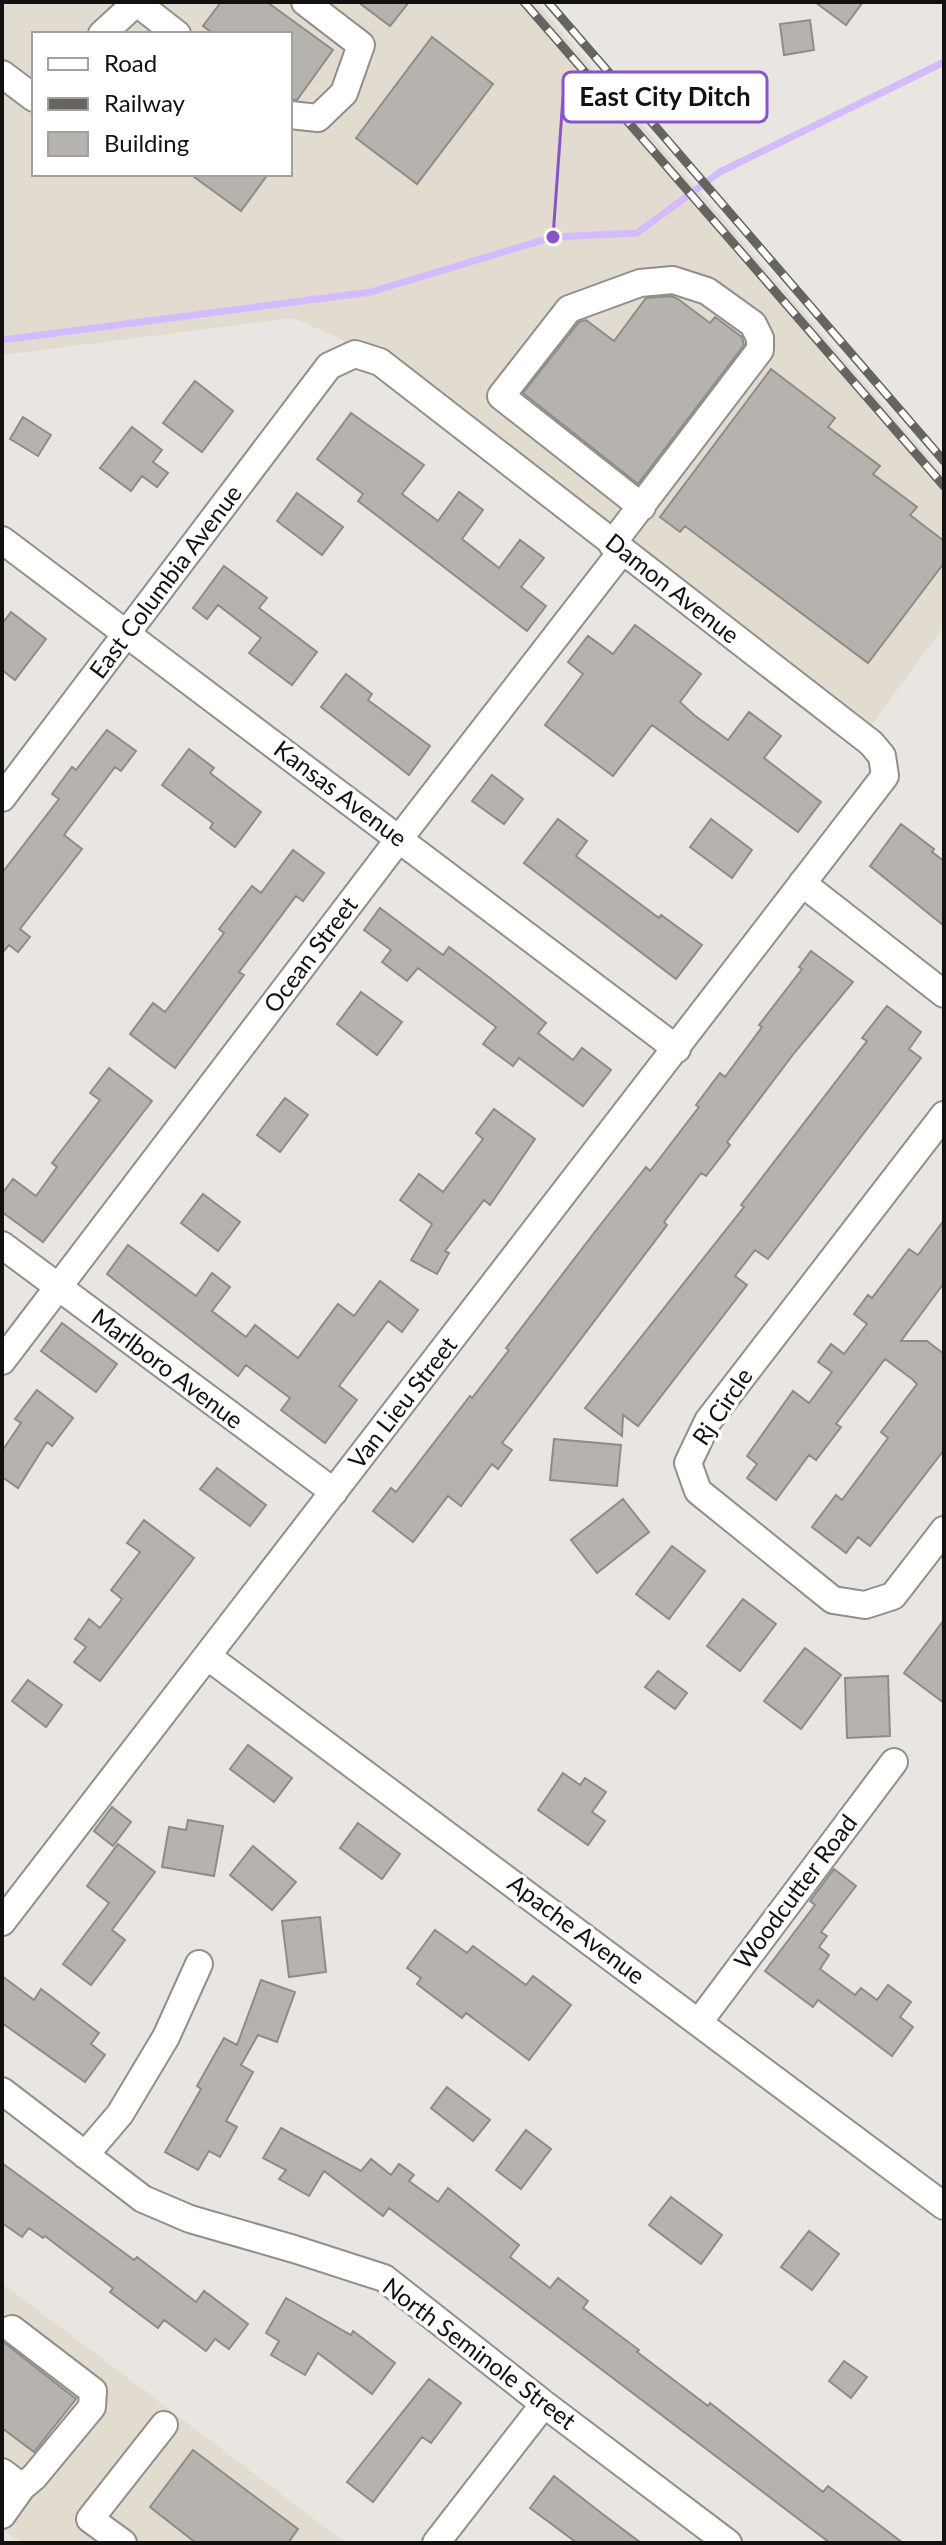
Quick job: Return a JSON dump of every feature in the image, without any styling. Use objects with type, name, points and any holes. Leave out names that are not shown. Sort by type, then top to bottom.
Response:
[{"type":"street","points":[[104,32],[137,2],[174,32]]},
{"type":"street","points":[[292,115],[318,118],[344,93],[361,45],[305,2]]},
{"type":"street","points":[[2,74],[32,96]]},
{"type":"street","name":"Ocean Street","points":[[2,1361],[399,839],[617,548],[642,507],[760,350],[760,338],[753,324],[707,291],[673,280],[640,283],[569,309],[501,396],[642,507]]},
{"type":"street","name":"Damon Avenue","points":[[329,366],[355,354],[380,362],[871,743],[882,756],[885,776],[802,883]]},
{"type":"street","name":"East Columbia Avenue","points":[[2,798],[329,366]]},
{"type":"street","name":"Kansas Avenue","points":[[2,540],[677,1049]]},
{"type":"street","points":[[802,883],[944,994]]},
{"type":"street","name":"Van Lieu Street","points":[[2,1922],[802,883]]},
{"type":"street","name":"Rj Circle","points":[[944,1115],[708,1421],[688,1463],[698,1491],[833,1600],[865,1605],[893,1596],[944,1530]]},
{"type":"street","name":"Marlboro Avenue","points":[[2,1245],[334,1492]]},
{"type":"street","name":"Apache Avenue","points":[[207,1656],[944,2206]]},
{"type":"street","name":"Woodcutter Road","points":[[699,2022],[894,1762]]},
{"type":"street","points":[[85,2155],[120,2114],[135,2089],[166,2037],[199,1964]]},
{"type":"street","name":"North Seminole Street","points":[[2,2091],[143,2199],[190,2219],[384,2278],[728,2543]]},
{"type":"street","points":[[2,2515],[12,2480],[34,2477],[92,2407],[93,2391],[12,2329]]},
{"type":"street","points":[[436,2543],[544,2404]]},
{"type":"street","points":[[123,2543],[90,2519],[164,2425]]},
{"type":"shaded area","points":[[2,2],[536,2],[944,475],[944,626],[870,727],[349,343],[294,318],[2,355],[2,88],[32,110],[32,176],[292,176],[292,32],[32,32],[32,82],[2,60]]},
{"type":"shaded area","points":[[2,2283],[346,2543],[22,2543],[2,2528]]},
{"type":"building","points":[[221,2],[267,2],[333,50],[297,100],[292,99],[292,32],[211,32],[203,26]]},
{"type":"building","points":[[358,2],[409,2],[390,26]]},
{"type":"building","points":[[815,2],[863,2],[846,25]]},
{"type":"building","points":[[810,20],[814,50],[784,55],[780,24]]},
{"type":"building","points":[[432,37],[493,84],[417,184],[356,138]]},
{"type":"building","points":[[193,176],[267,176],[241,211]]},
{"type":"building","points":[[671,296],[710,323],[715,317],[742,337],[744,345],[638,484],[523,393],[579,322],[586,320],[614,341],[646,298]]},
{"type":"building","points":[[771,369],[835,418],[828,427],[880,466],[873,474],[917,507],[910,515],[944,541],[944,563],[868,663],[685,526],[680,532],[660,517]]},
{"type":"building","points":[[195,381],[233,411],[202,452],[163,423]]},
{"type":"building","points":[[351,413],[424,465],[402,494],[438,521],[459,492],[483,510],[462,539],[499,568],[520,540],[544,558],[521,587],[546,606],[527,631],[358,501],[363,494],[317,459]]},
{"type":"building","points":[[23,417],[51,435],[38,456],[10,439]]},
{"type":"building","points":[[132,427],[162,450],[153,462],[168,473],[157,487],[142,476],[131,491],[100,468]]},
{"type":"building","points":[[297,493],[343,527],[322,555],[277,521]]},
{"type":"building","points":[[224,566],[267,598],[259,608],[317,652],[292,685],[249,653],[261,638],[218,605],[207,619],[193,608]]},
{"type":"building","points":[[11,612],[46,639],[15,680],[2,670],[2,624]]},
{"type":"building","points":[[635,625],[701,674],[680,702],[694,715],[728,740],[749,712],[781,736],[764,758],[821,802],[798,832],[652,725],[613,776],[545,725],[583,674],[568,662],[588,636],[613,654]]},
{"type":"building","points":[[346,674],[372,694],[368,700],[430,746],[409,775],[321,707]]},
{"type":"building","points":[[107,730],[136,751],[121,771],[115,767],[64,835],[82,849],[20,929],[30,937],[18,952],[9,945],[2,953],[2,873],[59,799],[52,794],[72,767],[76,770]]},
{"type":"building","points":[[189,749],[214,768],[210,773],[261,812],[235,847],[210,828],[213,823],[162,785]]},
{"type":"building","points":[[492,775],[523,799],[504,824],[472,801]]},
{"type":"building","points":[[558,819],[587,841],[576,856],[659,918],[661,915],[702,945],[676,979],[524,863]]},
{"type":"building","points":[[711,819],[752,850],[732,878],[690,847]]},
{"type":"building","points":[[901,824],[934,849],[932,852],[944,861],[944,926],[870,866]]},
{"type":"building","points":[[293,850],[324,873],[303,901],[296,896],[239,972],[244,975],[175,1068],[130,1034],[153,1003],[165,1012],[224,933],[219,929],[252,886],[261,893]]},
{"type":"building","points":[[380,908],[443,955],[449,947],[490,978],[546,1023],[538,1033],[573,1060],[582,1048],[611,1070],[583,1106],[519,1058],[513,1066],[483,1044],[496,1027],[418,968],[407,981],[382,962],[391,950],[364,930]]},
{"type":"building","points":[[811,951],[853,982],[795,1052],[727,1142],[730,1145],[706,1176],[701,1173],[664,1222],[667,1225],[502,1443],[512,1450],[498,1469],[492,1464],[461,1506],[448,1496],[413,1542],[373,1511],[391,1488],[396,1492],[470,1396],[472,1398],[594,1233],[646,1167],[650,1171],[699,1107],[696,1105],[720,1073],[725,1077],[762,1027],[759,1025],[802,969],[799,967]]},
{"type":"building","points":[[361,992],[402,1022],[377,1055],[337,1024]]},
{"type":"building","points":[[887,1006],[921,1032],[909,1049],[921,1058],[768,1259],[755,1250],[735,1276],[747,1285],[638,1426],[623,1415],[622,1436],[585,1408],[744,1207],[741,1205],[867,1041],[862,1038]]},
{"type":"building","points":[[109,1068],[152,1101],[43,1242],[2,1212],[2,1194],[13,1179],[36,1196],[57,1167],[52,1163],[100,1100],[90,1093]]},
{"type":"building","points":[[285,1098],[308,1115],[280,1152],[257,1135]]},
{"type":"building","points":[[494,1109],[535,1139],[490,1205],[484,1200],[445,1251],[449,1253],[437,1274],[411,1260],[432,1224],[400,1200],[419,1174],[443,1192],[483,1139],[476,1133]]},
{"type":"building","points":[[203,1194],[240,1222],[218,1251],[181,1223]]},
{"type":"building","points":[[944,1220],[944,1283],[901,1341],[927,1341],[944,1354],[944,1450],[870,1546],[858,1537],[846,1553],[812,1527],[836,1495],[842,1500],[888,1438],[881,1432],[917,1384],[912,1379],[885,1359],[836,1424],[841,1427],[816,1460],[809,1455],[776,1500],[747,1478],[757,1464],[747,1456],[793,1391],[809,1403],[832,1372],[818,1362],[831,1344],[844,1354],[867,1324],[854,1314],[868,1295],[872,1298],[909,1249],[918,1255]]},
{"type":"building","points":[[128,1245],[196,1296],[212,1273],[230,1287],[212,1311],[246,1337],[255,1325],[298,1358],[338,1304],[354,1316],[380,1281],[418,1310],[402,1332],[388,1321],[339,1386],[357,1400],[325,1443],[281,1410],[290,1398],[246,1365],[238,1376],[107,1274]]},
{"type":"building","points":[[62,1323],[117,1364],[96,1392],[41,1351]]},
{"type":"building","points":[[37,1390],[73,1418],[52,1446],[47,1442],[18,1488],[2,1477],[2,1451],[21,1423],[15,1419]]},
{"type":"building","points":[[554,1439],[621,1445],[617,1486],[550,1480]]},
{"type":"building","points":[[217,1468],[266,1505],[250,1526],[200,1489]]},
{"type":"building","points":[[623,1499],[649,1532],[597,1573],[571,1540]]},
{"type":"building","points":[[144,1520],[194,1558],[100,1681],[74,1662],[86,1647],[75,1639],[89,1619],[100,1628],[122,1599],[111,1590],[140,1552],[127,1543]]},
{"type":"building","points":[[672,1546],[705,1571],[669,1619],[636,1594]]},
{"type":"building","points":[[743,1599],[776,1624],[740,1671],[707,1646]]},
{"type":"building","points":[[944,1620],[944,1703],[904,1673]]},
{"type":"building","points":[[805,1648],[841,1675],[801,1729],[764,1701]]},
{"type":"building","points":[[658,1671],[687,1693],[675,1709],[645,1687]]},
{"type":"building","points":[[888,1676],[890,1736],[847,1738],[845,1678]]},
{"type":"building","points":[[28,1680],[62,1705],[46,1727],[12,1701]]},
{"type":"building","points":[[248,1745],[292,1778],[274,1802],[230,1769]]},
{"type":"building","points":[[563,1773],[580,1785],[585,1778],[606,1792],[592,1812],[605,1821],[588,1845],[538,1810]]},
{"type":"building","points":[[112,1807],[131,1822],[113,1846],[94,1831]]},
{"type":"building","points":[[188,1820],[223,1826],[214,1876],[162,1867],[169,1827],[186,1830]]},
{"type":"building","points":[[358,1823],[400,1854],[382,1879],[340,1848]]},
{"type":"building","points":[[118,1844],[155,1872],[112,1930],[125,1940],[91,1985],[63,1964],[109,1903],[87,1886]]},
{"type":"building","points":[[253,1846],[296,1882],[272,1910],[230,1875]]},
{"type":"building","points":[[834,1869],[856,1886],[821,1932],[827,1936],[819,1947],[829,1955],[820,1969],[855,1995],[861,1988],[877,2000],[888,1985],[911,2002],[900,2017],[913,2027],[892,2056],[818,2000],[813,2007],[765,1971],[815,1905],[810,1901]]},
{"type":"building","points":[[320,1917],[326,1972],[289,1977],[282,1921]]},
{"type":"building","points":[[435,1930],[467,1953],[473,1946],[526,1985],[533,1976],[571,2005],[529,2060],[466,2013],[462,2018],[417,1984],[421,1978],[407,1968]]},
{"type":"building","points":[[2,1976],[34,2000],[41,1989],[99,2033],[91,2044],[105,2055],[85,2082],[2,2023]]},
{"type":"building","points":[[261,1980],[295,1992],[277,2042],[258,2035],[241,2065],[253,2072],[226,2121],[237,2127],[220,2157],[209,2151],[198,2170],[165,2152],[201,2089],[197,2086],[224,2038],[237,2045]]},
{"type":"building","points":[[447,2087],[490,2120],[473,2141],[431,2108]]},
{"type":"building","points":[[281,2128],[361,2171],[371,2159],[391,2175],[399,2164],[414,2175],[409,2181],[438,2202],[448,2188],[519,2245],[510,2257],[550,2288],[558,2278],[588,2301],[583,2308],[639,2350],[637,2352],[708,2406],[710,2403],[823,2492],[828,2486],[903,2543],[830,2543],[389,2208],[383,2216],[324,2171],[309,2196],[279,2179],[286,2170],[263,2158]]},
{"type":"building","points":[[526,2130],[551,2149],[521,2189],[496,2170]]},
{"type":"building","points":[[2,2163],[196,2302],[204,2291],[248,2324],[229,2349],[215,2339],[206,2351],[164,2320],[158,2328],[110,2292],[113,2288],[45,2236],[43,2238],[29,2228],[22,2237],[2,2223]]},
{"type":"building","points":[[671,2197],[722,2235],[701,2264],[649,2225]]},
{"type":"building","points":[[809,2231],[839,2254],[812,2290],[781,2267]]},
{"type":"building","points":[[286,2298],[351,2335],[353,2331],[395,2363],[372,2394],[318,2353],[305,2375],[271,2355],[279,2341],[266,2333]]},
{"type":"building","points":[[2,2341],[76,2399],[34,2452],[2,2428]]},
{"type":"building","points":[[844,2361],[867,2377],[851,2398],[829,2381]]},
{"type":"building","points":[[429,2379],[461,2403],[431,2443],[422,2437],[373,2502],[347,2482]]},
{"type":"building","points":[[193,2450],[298,2529],[288,2543],[196,2543],[150,2507]]},
{"type":"building","points":[[554,2476],[641,2543],[577,2543],[530,2508]]},
{"type":"waterway","points":[[2,340],[371,292],[553,237],[637,233],[720,172],[944,62]]},
{"type":"railway","points":[[524,2],[944,486]]},
{"type":"railway","points":[[548,2],[944,461]]},
{"type":"place","name":"East City Ditch","points":[[553,237]]}]
